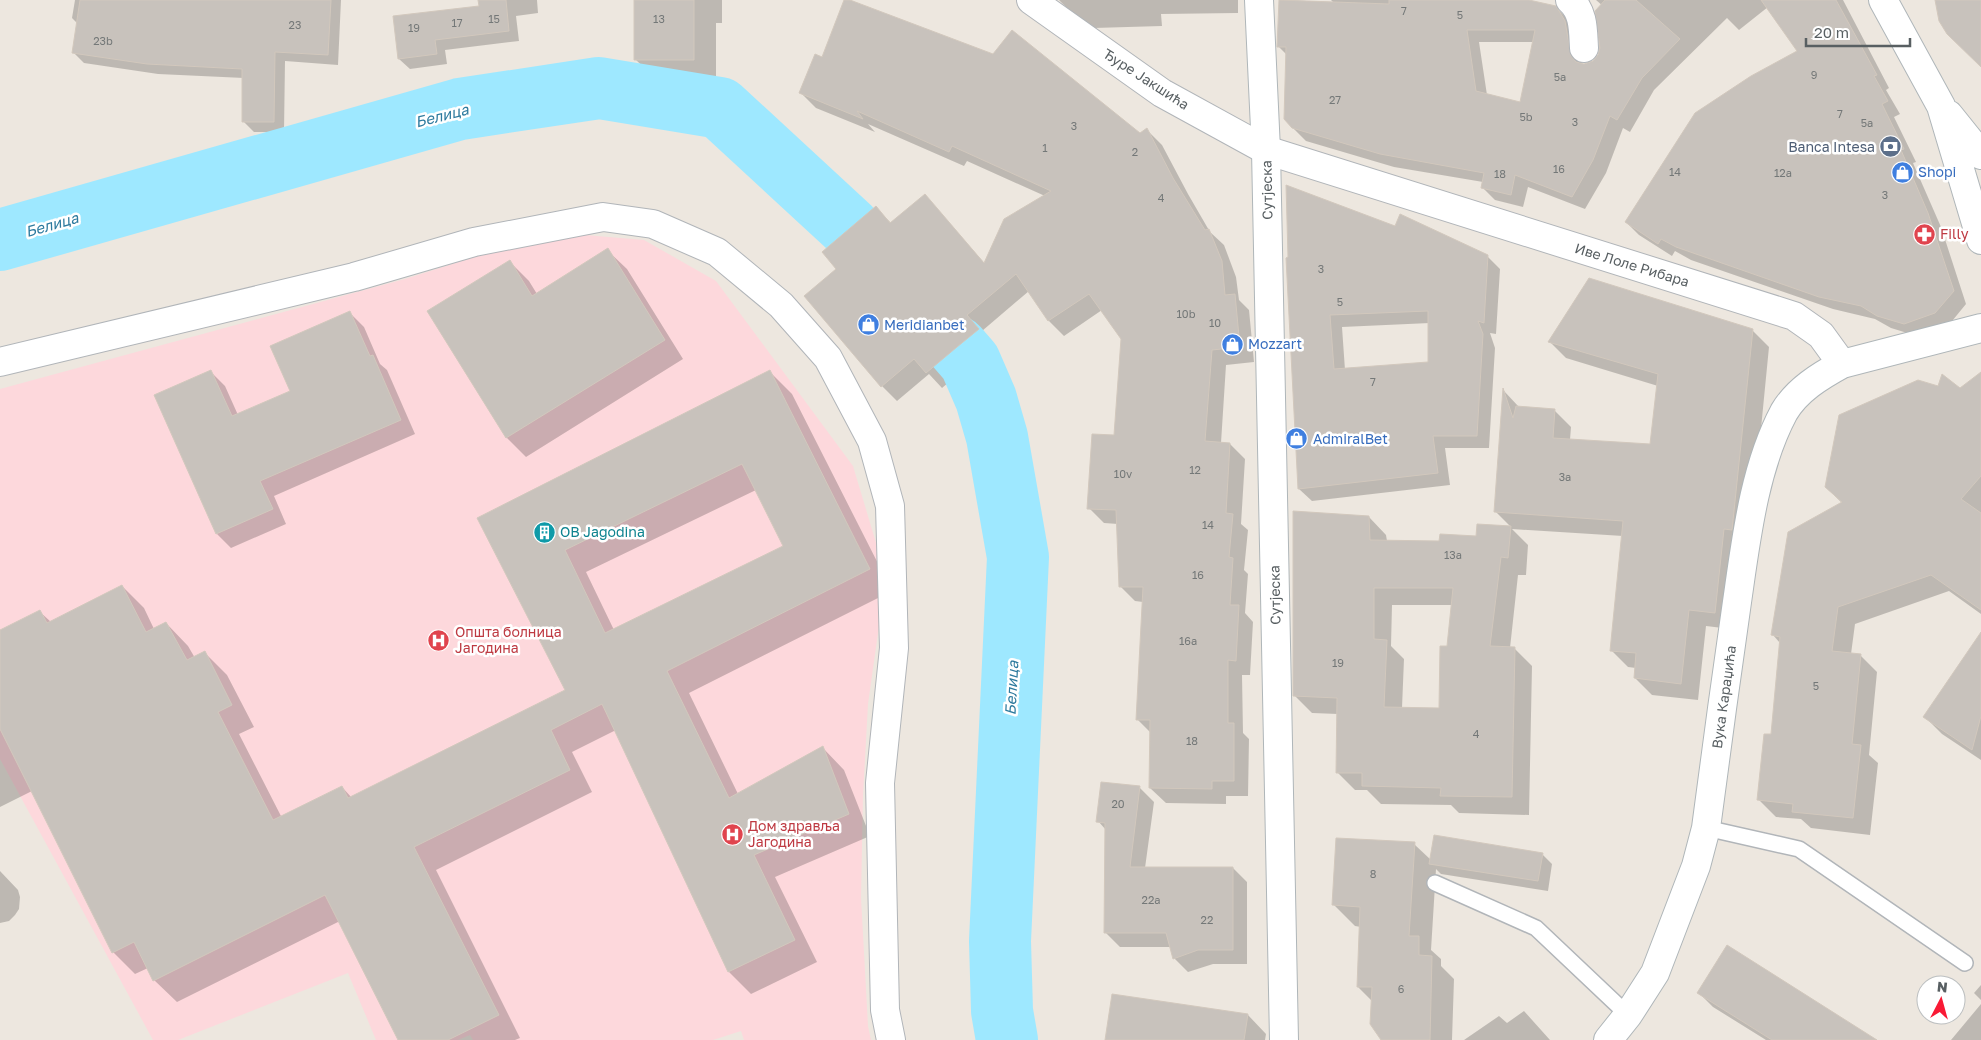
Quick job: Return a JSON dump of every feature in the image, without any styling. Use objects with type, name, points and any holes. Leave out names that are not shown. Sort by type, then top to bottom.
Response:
[{"type":"street","name":"Ђуре Јакшића","points":[[1031,0],[1162,93],[1266,150]]},
{"type":"street","name":"Сутјеска","points":[[1259,0],[1266,150],[1284,1040]]},
{"type":"street","points":[[1570,0],[1576,5],[1582,20],[1584,48]]},
{"type":"street","points":[[1883,0],[1941,106],[1981,155]]},
{"type":"street","points":[[1941,106],[1981,240]]},
{"type":"street","name":"Иве Лоле Рибара","points":[[1266,150],[1794,316],[1821,335],[1842,364]]},
{"type":"street","points":[[0,362],[354,277],[474,242],[603,216],[653,224],[717,252],[780,305],[828,358],[872,441],[890,506],[894,648],[880,783],[885,1010],[891,1040]]},
{"type":"street","points":[[1842,364],[1981,328]]},
{"type":"street","name":"Вука Караџића","points":[[1608,1040],[1628,1015],[1655,973],[1696,866],[1706,828],[1748,521],[1771,440],[1785,410],[1802,391],[1821,375],[1842,364]]},
{"type":"lane","points":[[1706,828],[1799,849],[1965,963]]},
{"type":"lane","points":[[1435,883],[1536,928],[1628,1015]]},
{"type":"shaded area","name":"Општа болница Јагодина","points":[[585,235],[644,240],[716,281],[853,466],[886,576],[868,704],[863,795],[861,898],[868,1026],[871,1040],[744,1040],[741,1031],[713,1040],[473,1040],[470,1035],[458,1040],[376,1040],[348,973],[178,1040],[153,1040],[0,759],[0,389],[405,279],[522,242]]},
{"type":"building","points":[[80,0],[331,0],[328,55],[275,52],[274,122],[242,122],[242,69],[147,64],[72,53]]},
{"type":"building","points":[[478,0],[506,0],[509,31],[435,40],[437,54],[398,59],[393,16],[479,6]]},
{"type":"building","points":[[634,0],[694,0],[694,60],[634,60]]},
{"type":"building","points":[[844,0],[850,0],[993,54],[1012,30],[1140,133],[1147,128],[1173,178],[1205,230],[1209,229],[1222,261],[1225,295],[1235,294],[1240,347],[1212,350],[1205,441],[1230,443],[1226,513],[1233,514],[1229,557],[1233,558],[1230,605],[1239,605],[1236,661],[1228,660],[1228,723],[1234,723],[1234,781],[1212,781],[1212,789],[1149,788],[1150,720],[1136,720],[1143,587],[1119,587],[1116,510],[1087,509],[1092,434],[1114,435],[1121,339],[1089,294],[1048,321],[1016,274],[967,315],[979,329],[926,373],[914,359],[881,387],[804,296],[836,269],[822,252],[876,206],[890,223],[925,194],[984,263],[1004,219],[1051,191],[952,146],[949,152],[857,111],[863,119],[799,93],[815,54],[822,57]]},
{"type":"building","points":[[1279,0],[1389,4],[1389,0],[1529,0],[1556,6],[1565,21],[1571,56],[1576,62],[1584,64],[1593,61],[1598,55],[1600,48],[1595,11],[1605,0],[1636,0],[1680,39],[1642,78],[1617,120],[1610,116],[1593,160],[1572,197],[1515,175],[1511,195],[1481,188],[1484,173],[1380,154],[1292,128],[1284,119],[1286,47],[1277,47]],"holes":[[[1467,30],[1535,30],[1520,102],[1476,91]]]},
{"type":"building","points":[[1761,0],[1836,0],[1877,75],[1874,76],[1888,101],[1882,104],[1904,149],[1901,150],[1928,213],[1954,291],[1935,313],[1904,324],[1877,316],[1861,306],[1819,297],[1676,247],[1661,239],[1658,244],[1625,222],[1695,113],[1751,76],[1797,51]]},
{"type":"building","points":[[1935,0],[1981,0],[1981,67],[1947,34],[1939,21]]},
{"type":"building","points":[[1286,185],[1395,226],[1400,214],[1488,255],[1484,323],[1478,321],[1483,334],[1477,436],[1433,436],[1438,473],[1298,489],[1286,258],[1288,257]],"holes":[[[1428,311],[1428,362],[1334,369],[1330,315]]]},
{"type":"building","points":[[608,248],[665,340],[506,438],[427,311],[510,260],[532,296]]},
{"type":"building","points":[[1589,278],[1753,329],[1732,530],[1724,529],[1715,613],[1689,610],[1681,684],[1634,678],[1636,653],[1610,651],[1623,521],[1494,512],[1503,388],[1513,418],[1516,406],[1555,409],[1553,438],[1650,444],[1658,374],[1548,342]]},
{"type":"building","points":[[350,311],[370,356],[373,355],[401,420],[260,481],[273,509],[216,534],[154,395],[211,370],[232,416],[290,391],[270,346]]},
{"type":"building","points":[[770,370],[870,569],[667,671],[729,798],[823,746],[849,814],[754,855],[795,940],[728,972],[602,704],[551,730],[570,770],[414,847],[499,1015],[448,1040],[398,1040],[325,895],[153,981],[134,942],[112,953],[0,729],[0,630],[40,610],[47,623],[122,585],[146,632],[166,622],[187,660],[205,651],[232,705],[218,712],[273,820],[342,786],[348,798],[565,690],[477,518]],"holes":[[[742,464],[783,546],[605,633],[565,550]]]},
{"type":"building","points":[[1981,372],[1981,476],[1961,499],[1981,513],[1981,610],[1931,575],[1838,607],[1832,651],[1861,654],[1852,744],[1861,745],[1853,818],[1792,812],[1793,804],[1757,800],[1764,734],[1771,734],[1780,637],[1771,635],[1788,532],[1842,502],[1825,487],[1839,415],[1918,380],[1938,386],[1942,374],[1960,388]]},
{"type":"building","points":[[1293,511],[1369,516],[1370,540],[1439,541],[1440,534],[1476,536],[1477,524],[1511,526],[1508,558],[1501,557],[1490,646],[1515,647],[1512,797],[1440,796],[1441,788],[1362,786],[1362,773],[1336,773],[1337,698],[1293,696]],"holes":[[[1374,588],[1453,588],[1447,646],[1440,646],[1439,708],[1384,707],[1387,640],[1374,639]]]},
{"type":"building","points":[[1981,632],[1981,716],[1972,750],[1923,717]]},
{"type":"building","points":[[1101,782],[1140,786],[1130,867],[1233,867],[1233,950],[1198,950],[1173,959],[1166,933],[1104,933],[1105,823],[1096,822]]},
{"type":"building","points":[[1434,835],[1543,853],[1538,881],[1429,864]]},
{"type":"building","points":[[1336,838],[1415,842],[1409,936],[1419,936],[1419,955],[1432,956],[1430,1040],[1381,1040],[1370,1024],[1372,987],[1357,987],[1360,907],[1332,905]]},
{"type":"building","points":[[1727,945],[1877,1040],[1772,1040],[1697,993]]},
{"type":"building","points":[[1112,994],[1248,1014],[1244,1040],[1105,1040]]},
{"type":"waterway","name":"Белица","points":[[0,240],[460,109],[599,88],[720,108],[850,228]]},
{"type":"waterway","name":"Белица","points":[[957,347],[970,362],[986,399],[997,437],[1018,557],[1000,941],[1002,1011],[1007,1040]]},
{"type":"place","name":"Banca Intesa","points":[[1891,147]]},
{"type":"place","name":"Shopi","points":[[1902,172]]},
{"type":"place","name":"Filly","points":[[1924,234]]},
{"type":"place","name":"Meridianbet","points":[[868,325]]},
{"type":"place","name":"Mozzart","points":[[1232,344]]},
{"type":"place","name":"AdmiralBet","points":[[1297,439]]},
{"type":"place","name":"OB Jagodina","points":[[544,532]]},
{"type":"place","name":"Општа болница Јагодина","points":[[439,640]]},
{"type":"place","name":"Дом здравља Јагодина","points":[[732,834]]}]
